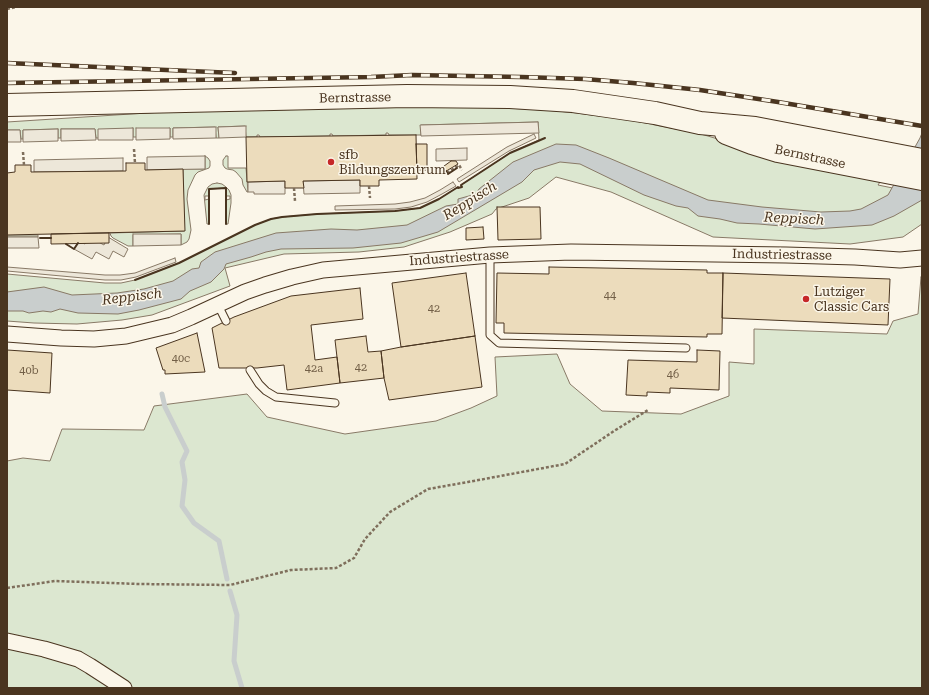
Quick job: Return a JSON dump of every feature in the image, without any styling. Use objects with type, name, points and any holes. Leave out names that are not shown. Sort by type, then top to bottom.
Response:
[{"type":"main road","name":"Bernstrasse","points":[[7,105],[407,96],[510,97],[572,101],[655,113],[700,123],[755,128],[892,164],[922,179]]},
{"type":"main road","name":"Bernstrasse","points":[[892,164],[922,160]]},
{"type":"street","name":"Industriestrasse","points":[[7,334],[61,338],[126,336],[172,324],[191,317],[265,284],[323,270],[490,255],[571,252],[786,255],[900,260],[922,258]]},
{"type":"street","points":[[7,641],[44,648],[78,659],[124,688]]},
{"type":"lane","points":[[490,255],[490,335],[499,343],[686,348]]},
{"type":"lane","points":[[218,305],[226,321]]},
{"type":"lane","points":[[250,370],[259,384],[266,391],[276,397],[335,403]]},
{"type":"path","points":[[7,9],[16,7]]},
{"type":"path","points":[[134,149],[135,163]]},
{"type":"path","points":[[24,152],[24,165]]},
{"type":"path","points":[[447,173],[459,165],[462,170]]},
{"type":"path","points":[[370,186],[370,198]]},
{"type":"path","points":[[294,188],[295,201]]},
{"type":"path","points":[[7,588],[56,581],[230,585],[291,570],[336,568],[354,558],[365,539],[390,512],[428,489],[565,464],[648,410]]},
{"type":"green space","points":[[480,107],[558,111],[625,119],[701,134],[809,166],[880,182],[878,185],[922,194],[922,224],[903,237],[850,244],[713,237],[611,192],[556,177],[529,198],[496,209],[492,214],[450,232],[404,247],[359,252],[284,254],[225,268],[230,286],[152,315],[122,320],[77,324],[7,321],[7,274],[105,283],[121,283],[135,280],[179,263],[255,225],[271,219],[317,214],[395,211],[420,208],[439,199],[458,187],[461,187],[461,185],[510,153],[539,140],[538,122],[421,125],[421,135],[389,135],[386,133],[386,135],[333,136],[330,134],[330,136],[260,137],[257,135],[257,137],[246,137],[245,126],[218,127],[219,138],[216,138],[215,127],[173,128],[173,137],[170,137],[170,128],[133,137],[133,128],[98,138],[96,138],[95,129],[61,129],[61,138],[58,138],[58,129],[23,130],[23,139],[21,139],[20,130],[7,130],[7,122],[162,112]]},
{"type":"green space","points":[[205,156],[210,161],[209,168],[198,172],[195,175],[188,190],[187,199],[191,230],[187,242],[181,245],[181,234],[133,235],[133,246],[128,246],[111,236],[110,233],[184,231],[183,169],[205,169]]},
{"type":"green space","points":[[226,156],[228,156],[228,168],[246,168],[248,192],[243,185],[242,179],[236,172],[225,168],[223,165],[223,160]]},
{"type":"green space","points":[[217,183],[226,187],[231,195],[228,224],[226,224],[226,200],[230,199],[230,196],[226,196],[226,188],[209,189],[209,196],[205,196],[205,200],[209,199],[209,224],[207,224],[204,195],[208,187]]},
{"type":"green space","points":[[7,235],[38,235],[38,237],[7,237]]},
{"type":"green space","points":[[921,277],[922,688],[7,688],[7,461],[23,458],[50,461],[62,429],[144,430],[154,406],[247,394],[267,417],[345,434],[436,421],[471,408],[497,396],[495,357],[557,354],[570,384],[602,411],[681,414],[729,396],[729,362],[754,364],[754,329],[887,334],[893,321],[918,314]]},
{"type":"shaded area","points":[[538,122],[539,133],[421,136],[420,125]]},
{"type":"shaded area","points":[[246,126],[246,137],[219,138],[218,127]]},
{"type":"shaded area","points":[[216,127],[216,138],[173,139],[173,128]]},
{"type":"shaded area","points":[[133,128],[133,140],[98,140],[98,129]]},
{"type":"shaded area","points":[[136,128],[170,128],[170,139],[136,140]]},
{"type":"shaded area","points":[[58,129],[58,141],[23,142],[23,130]]},
{"type":"shaded area","points":[[61,129],[95,129],[96,140],[61,141]]},
{"type":"shaded area","points":[[7,130],[20,130],[21,142],[7,142]]},
{"type":"shaded area","points":[[534,134],[536,138],[509,151],[459,182],[457,179],[507,147]]},
{"type":"shaded area","points":[[467,148],[467,160],[436,161],[436,149]]},
{"type":"shaded area","points":[[205,156],[205,169],[147,170],[147,157]]},
{"type":"shaded area","points":[[123,158],[123,171],[34,172],[34,160]]},
{"type":"shaded area","points":[[360,180],[360,193],[304,194],[303,181]]},
{"type":"shaded area","points":[[285,181],[285,194],[254,194],[254,192],[248,192],[248,182]]},
{"type":"shaded area","points":[[453,182],[456,186],[427,202],[411,207],[395,209],[335,210],[335,206],[410,202],[425,198]]},
{"type":"shaded area","points":[[133,234],[181,234],[181,245],[133,246]]},
{"type":"shaded area","points":[[7,237],[38,237],[39,248],[7,248]]},
{"type":"shaded area","points":[[89,237],[104,245],[108,237],[128,249],[124,257],[113,251],[109,259],[96,252],[92,259],[74,249],[79,241],[85,244]]},
{"type":"shaded area","points":[[175,258],[176,262],[136,277],[121,280],[105,280],[7,271],[7,267],[120,275],[135,273]]},
{"type":"water","name":"Reppisch","points":[[922,133],[922,200],[894,216],[872,225],[815,229],[737,223],[698,216],[688,208],[676,206],[644,195],[580,164],[560,162],[534,170],[522,182],[438,232],[401,243],[353,248],[281,249],[266,252],[226,264],[224,269],[211,282],[190,291],[181,299],[118,314],[78,313],[60,309],[51,312],[43,311],[29,313],[23,311],[7,311],[7,292],[44,287],[72,295],[117,293],[144,289],[173,281],[192,269],[199,268],[201,262],[215,252],[276,233],[331,229],[357,230],[407,225],[446,206],[458,204],[458,199],[476,194],[479,189],[513,162],[556,144],[576,145],[708,200],[762,207],[821,212],[861,209],[888,195]]},
{"type":"building","name":"sfb Bildungszentrum","points":[[416,135],[417,179],[379,180],[379,186],[360,186],[360,180],[303,181],[304,188],[285,188],[285,181],[247,182],[246,137]]},
{"type":"building","points":[[416,144],[427,144],[427,170],[417,170]]},
{"type":"building","points":[[451,161],[456,161],[458,164],[443,173],[440,169]]},
{"type":"building","points":[[126,163],[145,163],[145,170],[183,169],[185,231],[7,235],[7,173],[15,172],[15,165],[31,165],[31,172],[126,171]]},
{"type":"building","points":[[497,207],[540,207],[541,239],[498,240]]},
{"type":"building","points":[[483,227],[484,239],[466,240],[466,228]]},
{"type":"building","points":[[109,233],[109,243],[51,244],[51,234]]},
{"type":"building","points":[[549,267],[707,270],[707,273],[723,273],[722,334],[707,334],[707,337],[504,333],[504,323],[496,323],[497,273],[549,274]]},
{"type":"building","points":[[466,273],[475,336],[401,347],[392,283]]},
{"type":"building","name":"Lutziger Classic Cars","points":[[723,273],[890,279],[888,325],[722,318]]},
{"type":"building","points":[[360,288],[363,319],[311,325],[315,360],[337,357],[340,383],[287,390],[284,365],[257,368],[219,368],[212,328],[234,317],[291,296]]},
{"type":"building","points":[[197,333],[205,372],[165,374],[165,370],[163,370],[156,348]]},
{"type":"building","points":[[366,336],[368,352],[381,351],[384,378],[340,383],[335,340]]},
{"type":"building","points":[[475,336],[482,387],[389,400],[384,378],[381,351]]},
{"type":"building","points":[[7,350],[52,353],[50,393],[7,390]]},
{"type":"building","points":[[697,350],[720,351],[719,390],[670,388],[670,393],[647,392],[647,396],[626,395],[628,360],[697,362]]},
{"type":"waterway","points":[[162,394],[165,407],[187,451],[182,462],[185,480],[182,506],[194,523],[219,541],[227,579]]},
{"type":"waterway","points":[[230,591],[237,615],[234,661],[242,688]]},
{"type":"railway","points":[[7,63],[235,73]]},
{"type":"railway","points":[[7,83],[412,75],[585,79],[700,90],[922,126]]},
{"type":"wall","points":[[135,280],[179,263],[255,225],[271,219],[317,214],[395,211],[420,208],[439,199],[458,187],[462,187],[461,185],[510,153],[545,138]]},
{"type":"wall","points":[[446,171],[448,174],[457,168]]},
{"type":"wall","points":[[209,224],[209,189],[226,188],[226,224]]},
{"type":"wall","points":[[40,238],[51,238]]},
{"type":"wall","points":[[66,244],[74,249],[78,243]]},
{"type":"place","name":"sfb Bildungszentrum","points":[[331,162]]},
{"type":"place","name":"Lutziger Classic Cars","points":[[806,299]]}]
